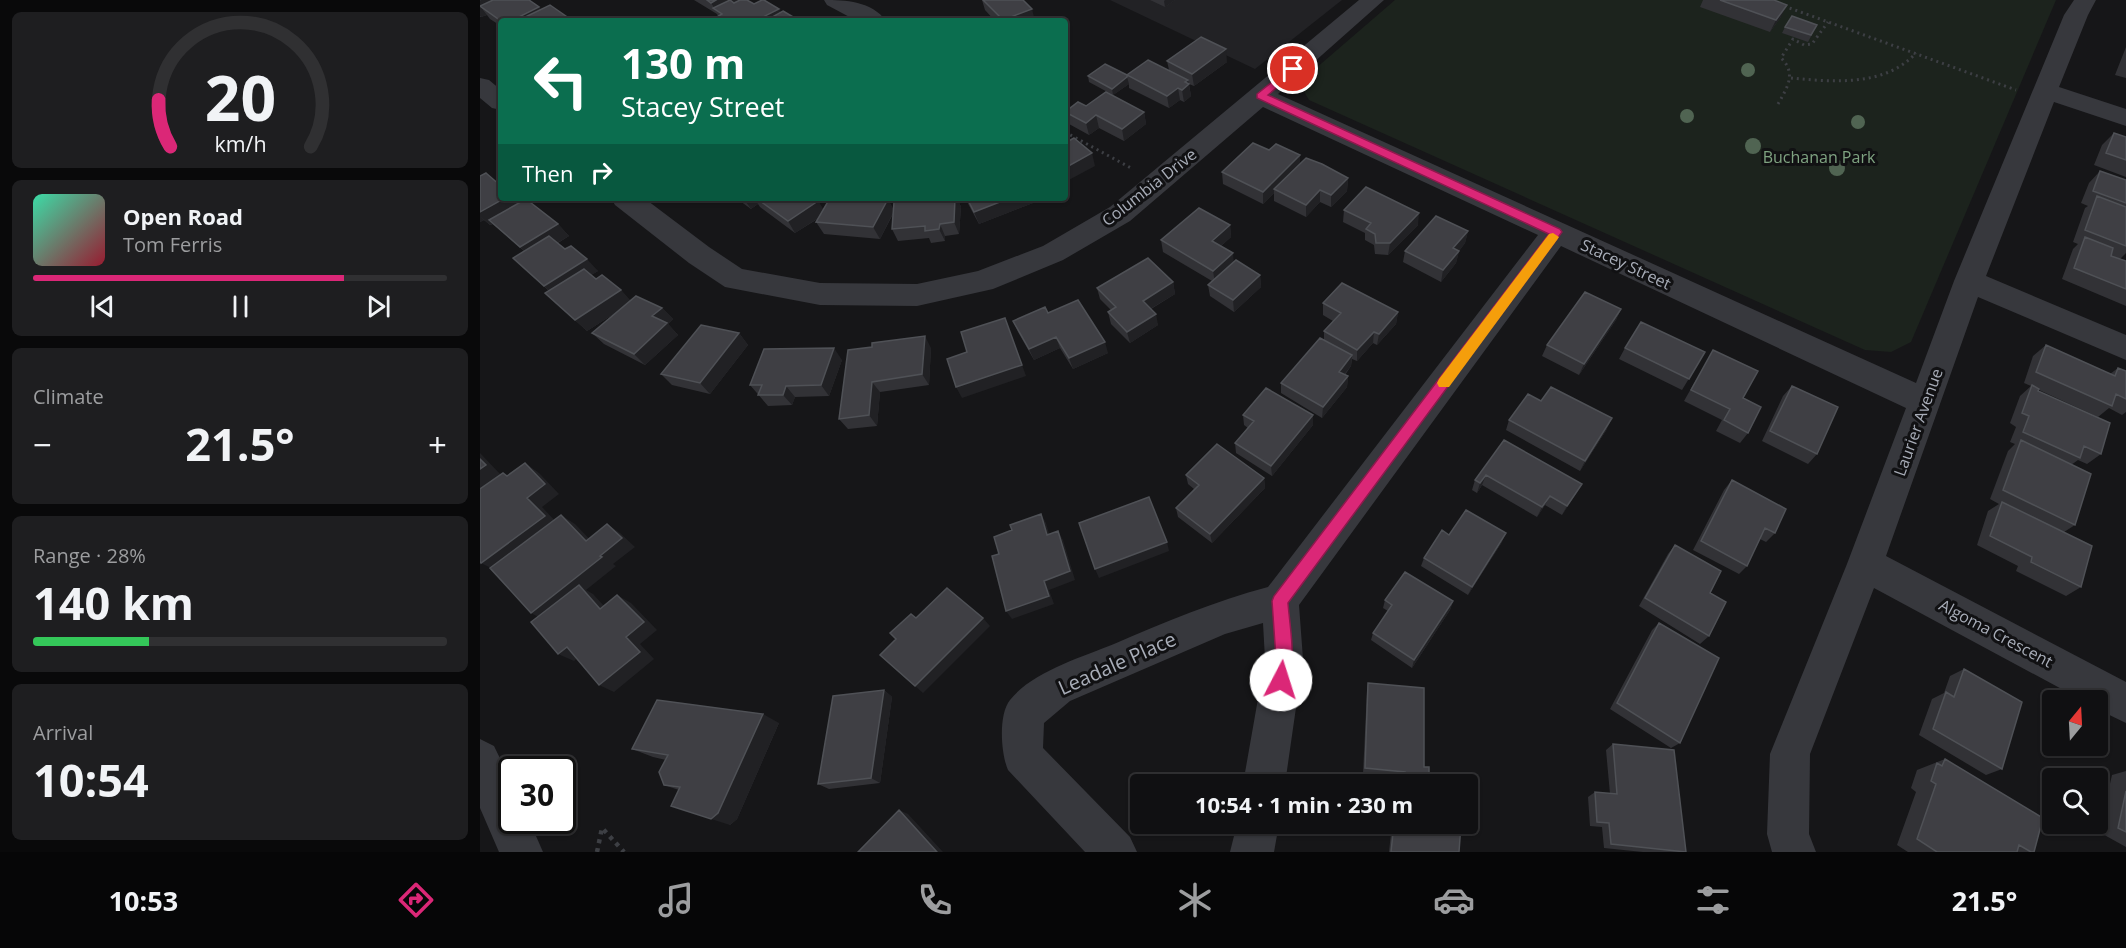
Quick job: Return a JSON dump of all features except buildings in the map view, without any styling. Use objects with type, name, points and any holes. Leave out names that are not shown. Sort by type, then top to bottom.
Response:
[{"type":"street","points":[[835,0],[868,18]]},
{"type":"street","name":"Columbia Drive","points":[[629,201],[699,255],[735,279],[820,294],[917,295],[983,281],[1053,253],[1120,214],[1373,0]]},
{"type":"street","name":"Laurier Avenue","points":[[1794,852],[1788,834],[1790,754],[1866,564],[1970,281],[2076,15],[2085,0]]},
{"type":"street","points":[[480,86],[498,100]]},
{"type":"street","name":"Stacey Street","points":[[1261,96],[1925,402]]},
{"type":"street","points":[[2044,97],[2126,118]]},
{"type":"street","points":[[1266,774],[1284,659],[1280,601],[1556,232]]},
{"type":"street","points":[[1970,281],[2126,348]]},
{"type":"street","name":"Algoma Crescent","points":[[1866,564],[2126,703]]},
{"type":"street","name":"Leadale Place","points":[[1115,852],[1022,756],[1024,714],[1056,687],[1222,617],[1280,601]]},
{"type":"street","points":[[480,760],[521,852]]},
{"type":"street","points":[[1252,852],[1256,834]]},
{"type":"path","points":[[1776,4],[2044,97]]},
{"type":"path","points":[[1778,104],[1791,78],[1791,68],[1781,58],[1792,39],[1804,45],[1812,44],[1827,22]]},
{"type":"path","points":[[1791,78],[1842,81],[1873,77],[1901,68],[1916,53]]},
{"type":"path","points":[[1068,134],[1157,183]]},
{"type":"path","points":[[597,852],[602,828],[624,852]]},
{"type":"shaded area","points":[[1110,0],[1342,0],[1255,69]]},
{"type":"green space","name":"Buchanan Park","points":[[1395,0],[2056,0],[1911,342],[1891,352],[1865,350],[1309,100],[1302,88],[1308,75]]},
{"type":"slow traffic","points":[[1444,383],[1553,237]]},
{"type":"route","points":[[1281,680],[1284,659],[1280,601],[1556,232],[1261,96],[1293,69]]}]
